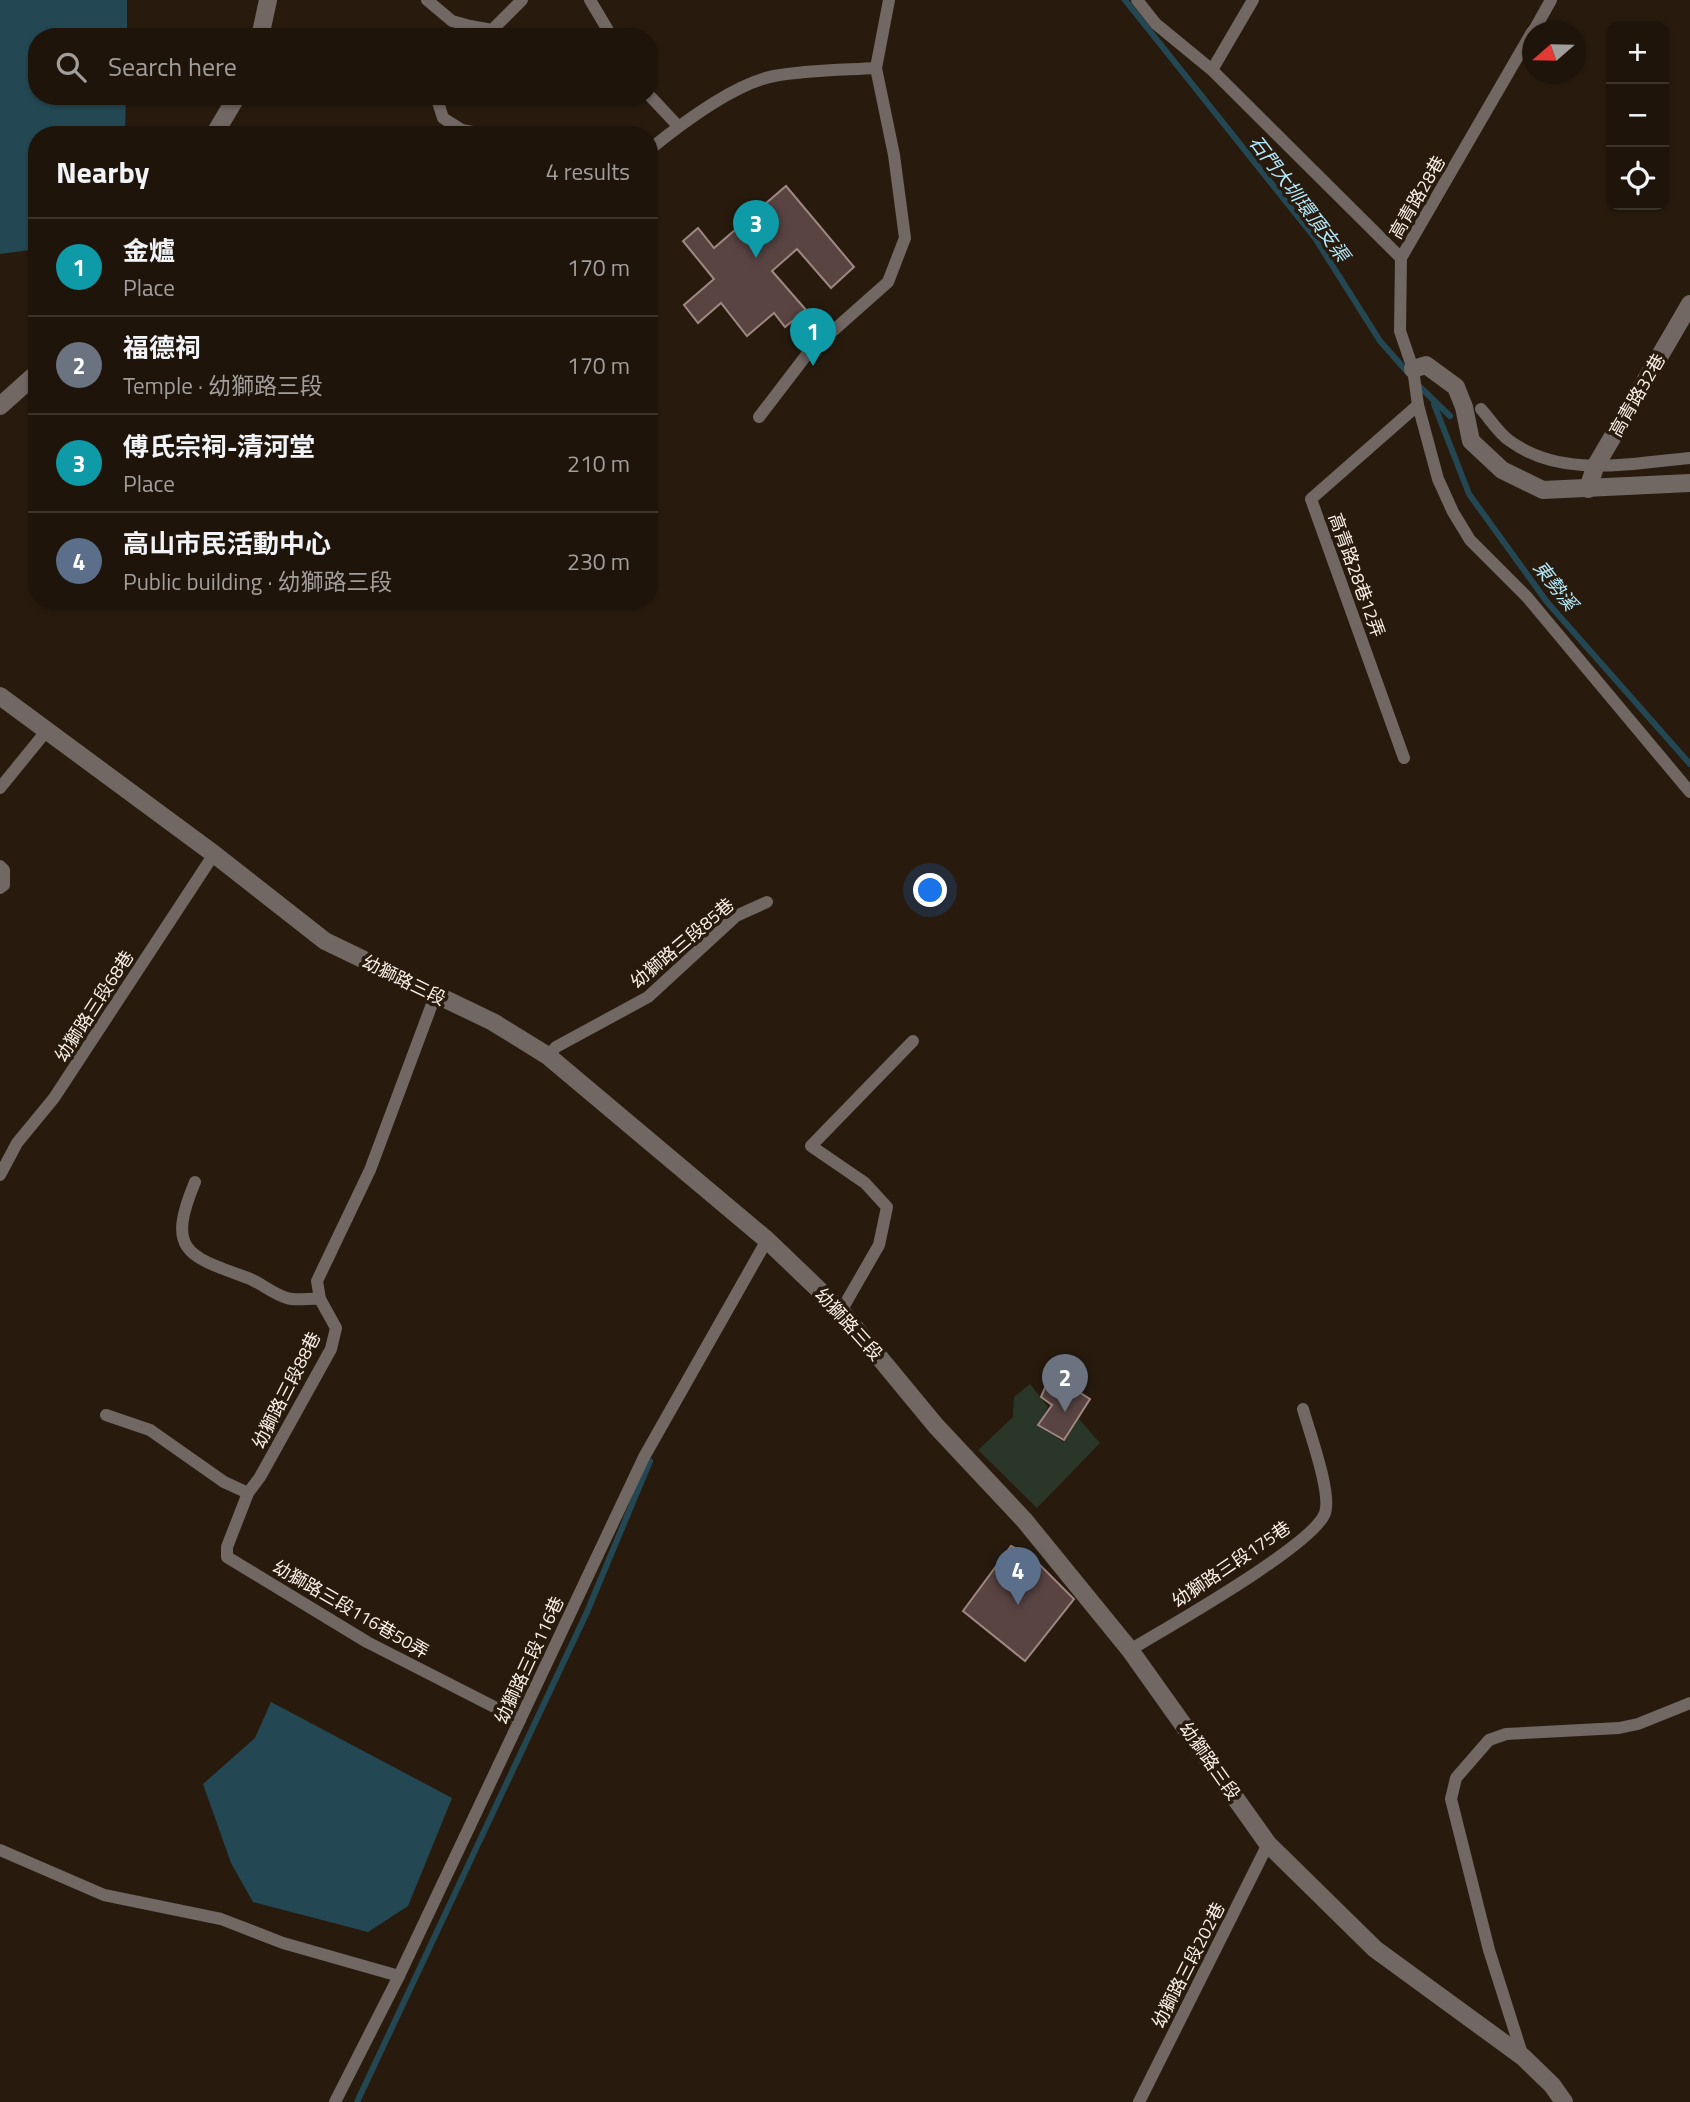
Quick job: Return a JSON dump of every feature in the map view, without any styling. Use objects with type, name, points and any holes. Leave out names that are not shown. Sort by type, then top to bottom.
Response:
[{"type":"street","points":[[262,28],[268,0]]},
{"type":"street","points":[[219,126],[232,105]]},
{"type":"street","name":"高青路32巷","points":[[1588,489],[1595,467],[1690,304]]},
{"type":"street","points":[[1413,369],[1426,365],[1456,387],[1464,407],[1471,441],[1502,470],[1543,490],[1690,482]]},
{"type":"street","points":[[0,406],[28,381]]},
{"type":"street","name":"幼獅路三段","points":[[0,696],[214,854],[325,941],[493,1022],[548,1056],[767,1240],[841,1311],[936,1426],[1025,1521],[1130,1650],[1269,1844],[1375,1949],[1523,2057],[1552,2085],[1564,2102]]},
{"type":"lane","points":[[427,0],[462,28]]},
{"type":"lane","points":[[494,28],[522,0]]},
{"type":"lane","points":[[590,0],[607,28]]},
{"type":"lane","points":[[759,417],[808,353],[888,282],[905,238],[894,155],[876,68],[889,0]]},
{"type":"lane","name":"高青路28巷","points":[[1137,0],[1156,24],[1212,70],[1401,258],[1522,51]]},
{"type":"lane","points":[[1212,70],[1252,0]]},
{"type":"lane","name":"高青路28巷","points":[[1539,21],[1551,0]]},
{"type":"lane","points":[[658,143],[678,126],[733,92],[771,77],[876,68]]},
{"type":"lane","points":[[439,105],[443,118],[456,126]]},
{"type":"lane","points":[[658,105],[678,126]]},
{"type":"lane","points":[[1401,258],[1400,331],[1413,369],[1419,405],[1438,479],[1453,512],[1470,540],[1527,597],[1690,792]]},
{"type":"lane","name":"高青路28巷12弄","points":[[1404,758],[1311,499],[1419,405]]},
{"type":"lane","points":[[1481,409],[1509,441],[1550,461],[1595,467],[1690,458]]},
{"type":"lane","points":[[0,788],[48,729]]},
{"type":"lane","name":"幼獅路三段68巷","points":[[0,1175],[18,1143],[54,1098],[214,854]]},
{"type":"lane","points":[[0,866],[4,870],[4,884],[0,888]]},
{"type":"lane","name":"幼獅路三段85巷","points":[[548,1056],[556,1047],[648,998],[736,916],[767,902]]},
{"type":"lane","points":[[195,1182],[182,1227],[186,1245],[195,1257],[209,1265],[251,1279],[287,1298],[320,1298],[317,1281],[370,1171],[435,996]]},
{"type":"lane","points":[[841,1311],[879,1244],[887,1207],[865,1183],[811,1146],[913,1041]]},
{"type":"lane","name":"幼獅路三段116巷","points":[[335,2102],[399,1976],[644,1457],[767,1240]]},
{"type":"lane","name":"幼獅路三段88巷","points":[[248,1493],[260,1478],[331,1349],[337,1328],[320,1298]]},
{"type":"lane","name":"幼獅路三段175巷","points":[[1130,1650],[1245,1580],[1318,1525],[1326,1511],[1322,1472],[1303,1409]]},
{"type":"lane","points":[[106,1415],[150,1430],[224,1482],[248,1493]]},
{"type":"lane","name":"幼獅路三段116巷50弄","points":[[248,1493],[227,1547],[228,1557],[368,1642],[520,1720]]},
{"type":"lane","points":[[1523,2057],[1489,1950],[1451,1800],[1456,1778],[1489,1740],[1506,1734],[1619,1728],[1637,1724],[1690,1703]]},
{"type":"lane","name":"幼獅路三段202巷","points":[[1139,2102],[1269,1844]]},
{"type":"lane","points":[[0,1850],[104,1895],[221,1919],[283,1943],[399,1976]]},
{"type":"green space","points":[[1030,1384],[1048,1407],[1037,1425],[1064,1442],[1079,1419],[1100,1443],[1037,1508],[978,1450],[1013,1417],[1014,1397]]},
{"type":"water","points":[[0,0],[127,0],[127,28],[28,28],[28,105],[126,105],[125,126],[28,126],[28,250],[0,254]]},
{"type":"water","points":[[271,1702],[452,1798],[408,1906],[368,1932],[253,1902],[231,1863],[203,1784],[255,1738]]},
{"type":"building","points":[[786,186],[854,267],[831,288],[797,249],[772,271],[806,310],[785,327],[774,313],[747,336],[721,303],[698,323],[684,305],[714,279],[683,241],[698,228],[714,248]]},
{"type":"building","points":[[1047,1383],[1061,1392],[1066,1384],[1090,1399],[1064,1440],[1038,1425],[1052,1405],[1041,1397]]},
{"type":"building","points":[[1011,1546],[1032,1557],[1074,1599],[1025,1661],[963,1611]]},
{"type":"waterway","name":"石門大圳環頂支渠","points":[[1125,0],[1315,238],[1380,341],[1409,374]]},
{"type":"waterway","name":"東勢溪","points":[[1418,385],[1450,416]]},
{"type":"waterway","name":"東勢溪","points":[[1434,404],[1469,494],[1547,602],[1690,764]]},
{"type":"waterway","points":[[357,2102],[587,1612],[650,1461]]},
{"type":"place","name":"傅氏宗祠-清河堂","points":[[756,258]]},
{"type":"place","name":"金爐","points":[[813,366]]},
{"type":"place","name":"福德祠","points":[[1065,1412]]},
{"type":"place","name":"高山市民活動中心","points":[[1018,1605]]}]
